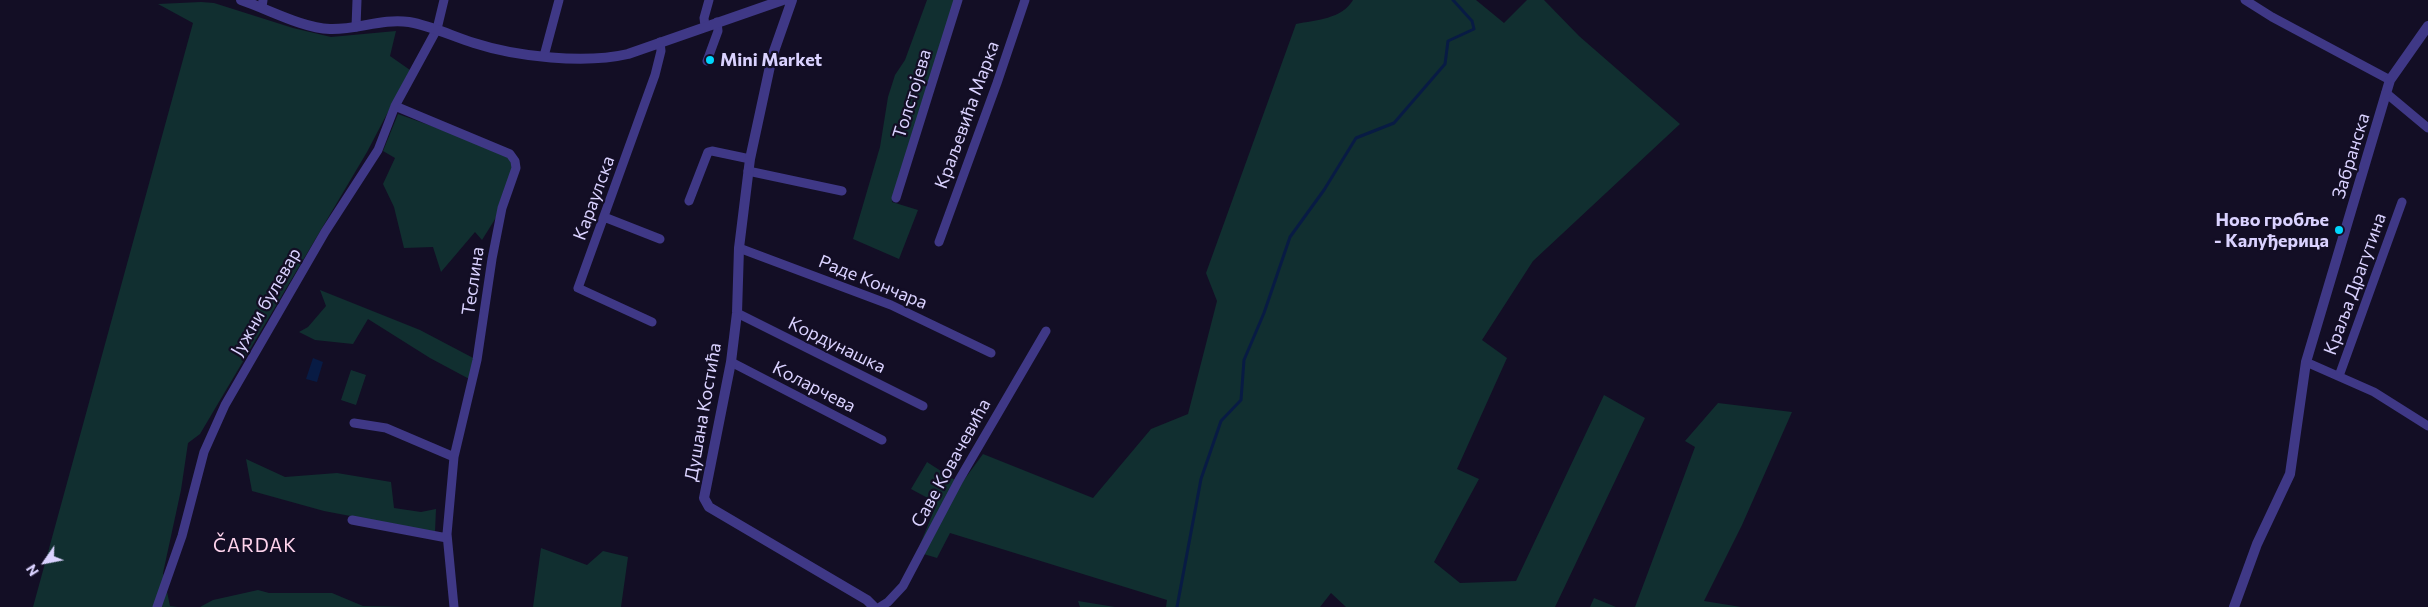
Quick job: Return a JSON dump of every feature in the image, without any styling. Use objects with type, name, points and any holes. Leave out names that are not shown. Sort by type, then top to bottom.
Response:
[{"type":"street","points":[[240,0],[262,4],[323,29],[396,21],[437,29],[475,44],[509,52],[576,59],[603,58],[628,54],[782,0]]},
{"type":"street","points":[[356,26],[357,0]]},
{"type":"street","name":"Јужни булевар","points":[[157,607],[182,536],[204,452],[221,414],[325,232],[378,150],[395,106],[437,29],[444,0]]},
{"type":"street","points":[[544,56],[559,0]]},
{"type":"street","points":[[705,26],[704,18],[708,0]]},
{"type":"street","name":"Душана Костића","points":[[792,0],[772,57],[750,159],[739,248],[737,313],[731,362],[704,498],[709,506],[857,594],[874,607]]},
{"type":"street","name":"Толстојева","points":[[896,198],[958,0]]},
{"type":"street","name":"Краљевића Марка","points":[[939,242],[1025,0]]},
{"type":"street","points":[[2245,0],[2272,17],[2390,80]]},
{"type":"street","points":[[707,62],[718,31],[717,22]]},
{"type":"street","name":"Забранска","points":[[2234,607],[2257,544],[2290,474],[2306,362],[2390,80],[2403,60],[2425,38],[2428,26]]},
{"type":"street","name":"Караулска","points":[[652,322],[578,288],[655,75],[661,51],[660,42]]},
{"type":"street","points":[[2386,93],[2428,128]]},
{"type":"street","name":"Теслина","points":[[395,106],[510,154],[515,161],[516,168],[502,208],[492,259],[477,360],[454,457],[448,505],[447,538],[454,607]]},
{"type":"street","points":[[689,201],[708,152],[712,151],[750,159]]},
{"type":"street","points":[[748,171],[842,191]]},
{"type":"street","name":"Краља Драгутина","points":[[2339,376],[2402,202]]},
{"type":"street","points":[[604,218],[660,240]]},
{"type":"street","name":"Раде Кончара","points":[[739,248],[892,305],[991,353]]},
{"type":"street","name":"Кордунашка","points":[[737,313],[923,406]]},
{"type":"street","name":"Саве Ковачевића","points":[[880,607],[888,602],[903,586],[959,480],[1046,331]]},
{"type":"street","name":"Коларчева","points":[[731,362],[882,440]]},
{"type":"street","points":[[2306,362],[2390,401],[2428,426]]},
{"type":"street","points":[[354,423],[386,428],[454,457]]},
{"type":"street","points":[[352,520],[447,538]]},
{"type":"green space","points":[[927,0],[957,0],[892,202],[918,210],[899,259],[853,239],[880,147],[888,97],[895,75],[905,60]]},
{"type":"green space","points":[[1353,0],[1476,0],[1504,23],[1527,0],[1544,0],[1579,36],[1680,124],[1533,261],[1482,340],[1507,358],[1457,469],[1479,479],[1434,562],[1460,583],[1516,581],[1604,395],[1645,418],[1555,607],[1346,607],[1331,593],[1320,607],[1166,607],[1167,600],[950,533],[937,558],[917,552],[937,503],[911,489],[927,462],[961,484],[983,454],[1093,498],[1151,429],[1188,414],[1217,301],[1206,273],[1296,24],[1328,18],[1342,11]]},
{"type":"green space","points":[[214,3],[293,28],[331,37],[396,31],[390,56],[410,70],[367,152],[200,434],[188,443],[181,490],[163,573],[170,606],[178,607],[33,607],[193,23],[158,4]]},
{"type":"green space","points":[[398,114],[510,154],[515,161],[502,208],[482,240],[475,232],[441,272],[433,247],[404,248],[394,207],[383,184],[395,158],[383,151]]},
{"type":"green space","points":[[320,290],[420,330],[477,360],[473,381],[430,358],[368,319],[353,344],[315,340],[299,332],[308,327],[326,306]]},
{"type":"green space","points":[[351,370],[366,375],[356,405],[341,400]]},
{"type":"green space","points":[[1718,403],[1792,412],[1742,525],[1704,601],[1741,607],[1635,607],[1695,447],[1685,441]]},
{"type":"green space","points":[[246,459],[285,477],[337,473],[391,482],[394,508],[421,512],[436,509],[435,532],[324,511],[252,491]]},
{"type":"green space","points":[[541,548],[587,565],[603,551],[628,557],[621,607],[533,607]]},
{"type":"green space","points":[[258,590],[269,593],[332,593],[363,606],[409,607],[200,607],[213,600]]},
{"type":"green space","points":[[1594,598],[1616,607],[1590,607]]},
{"type":"green space","points":[[1078,601],[1115,607],[1080,607]]},
{"type":"water","points":[[313,358],[323,362],[317,382],[306,379]]},
{"type":"waterway","points":[[1177,607],[1201,479],[1221,421],[1241,400],[1244,360],[1264,313],[1290,237],[1324,190],[1356,138],[1394,123],[1445,64],[1448,41],[1474,29],[1472,21],[1453,0]]},
{"type":"place","name":"Mini Market","points":[[710,60]]},
{"type":"place","name":"Ново гробље - Калуђерица","points":[[2339,230]]},
{"type":"district","name":"ČARDAK","points":[[255,546]]}]
